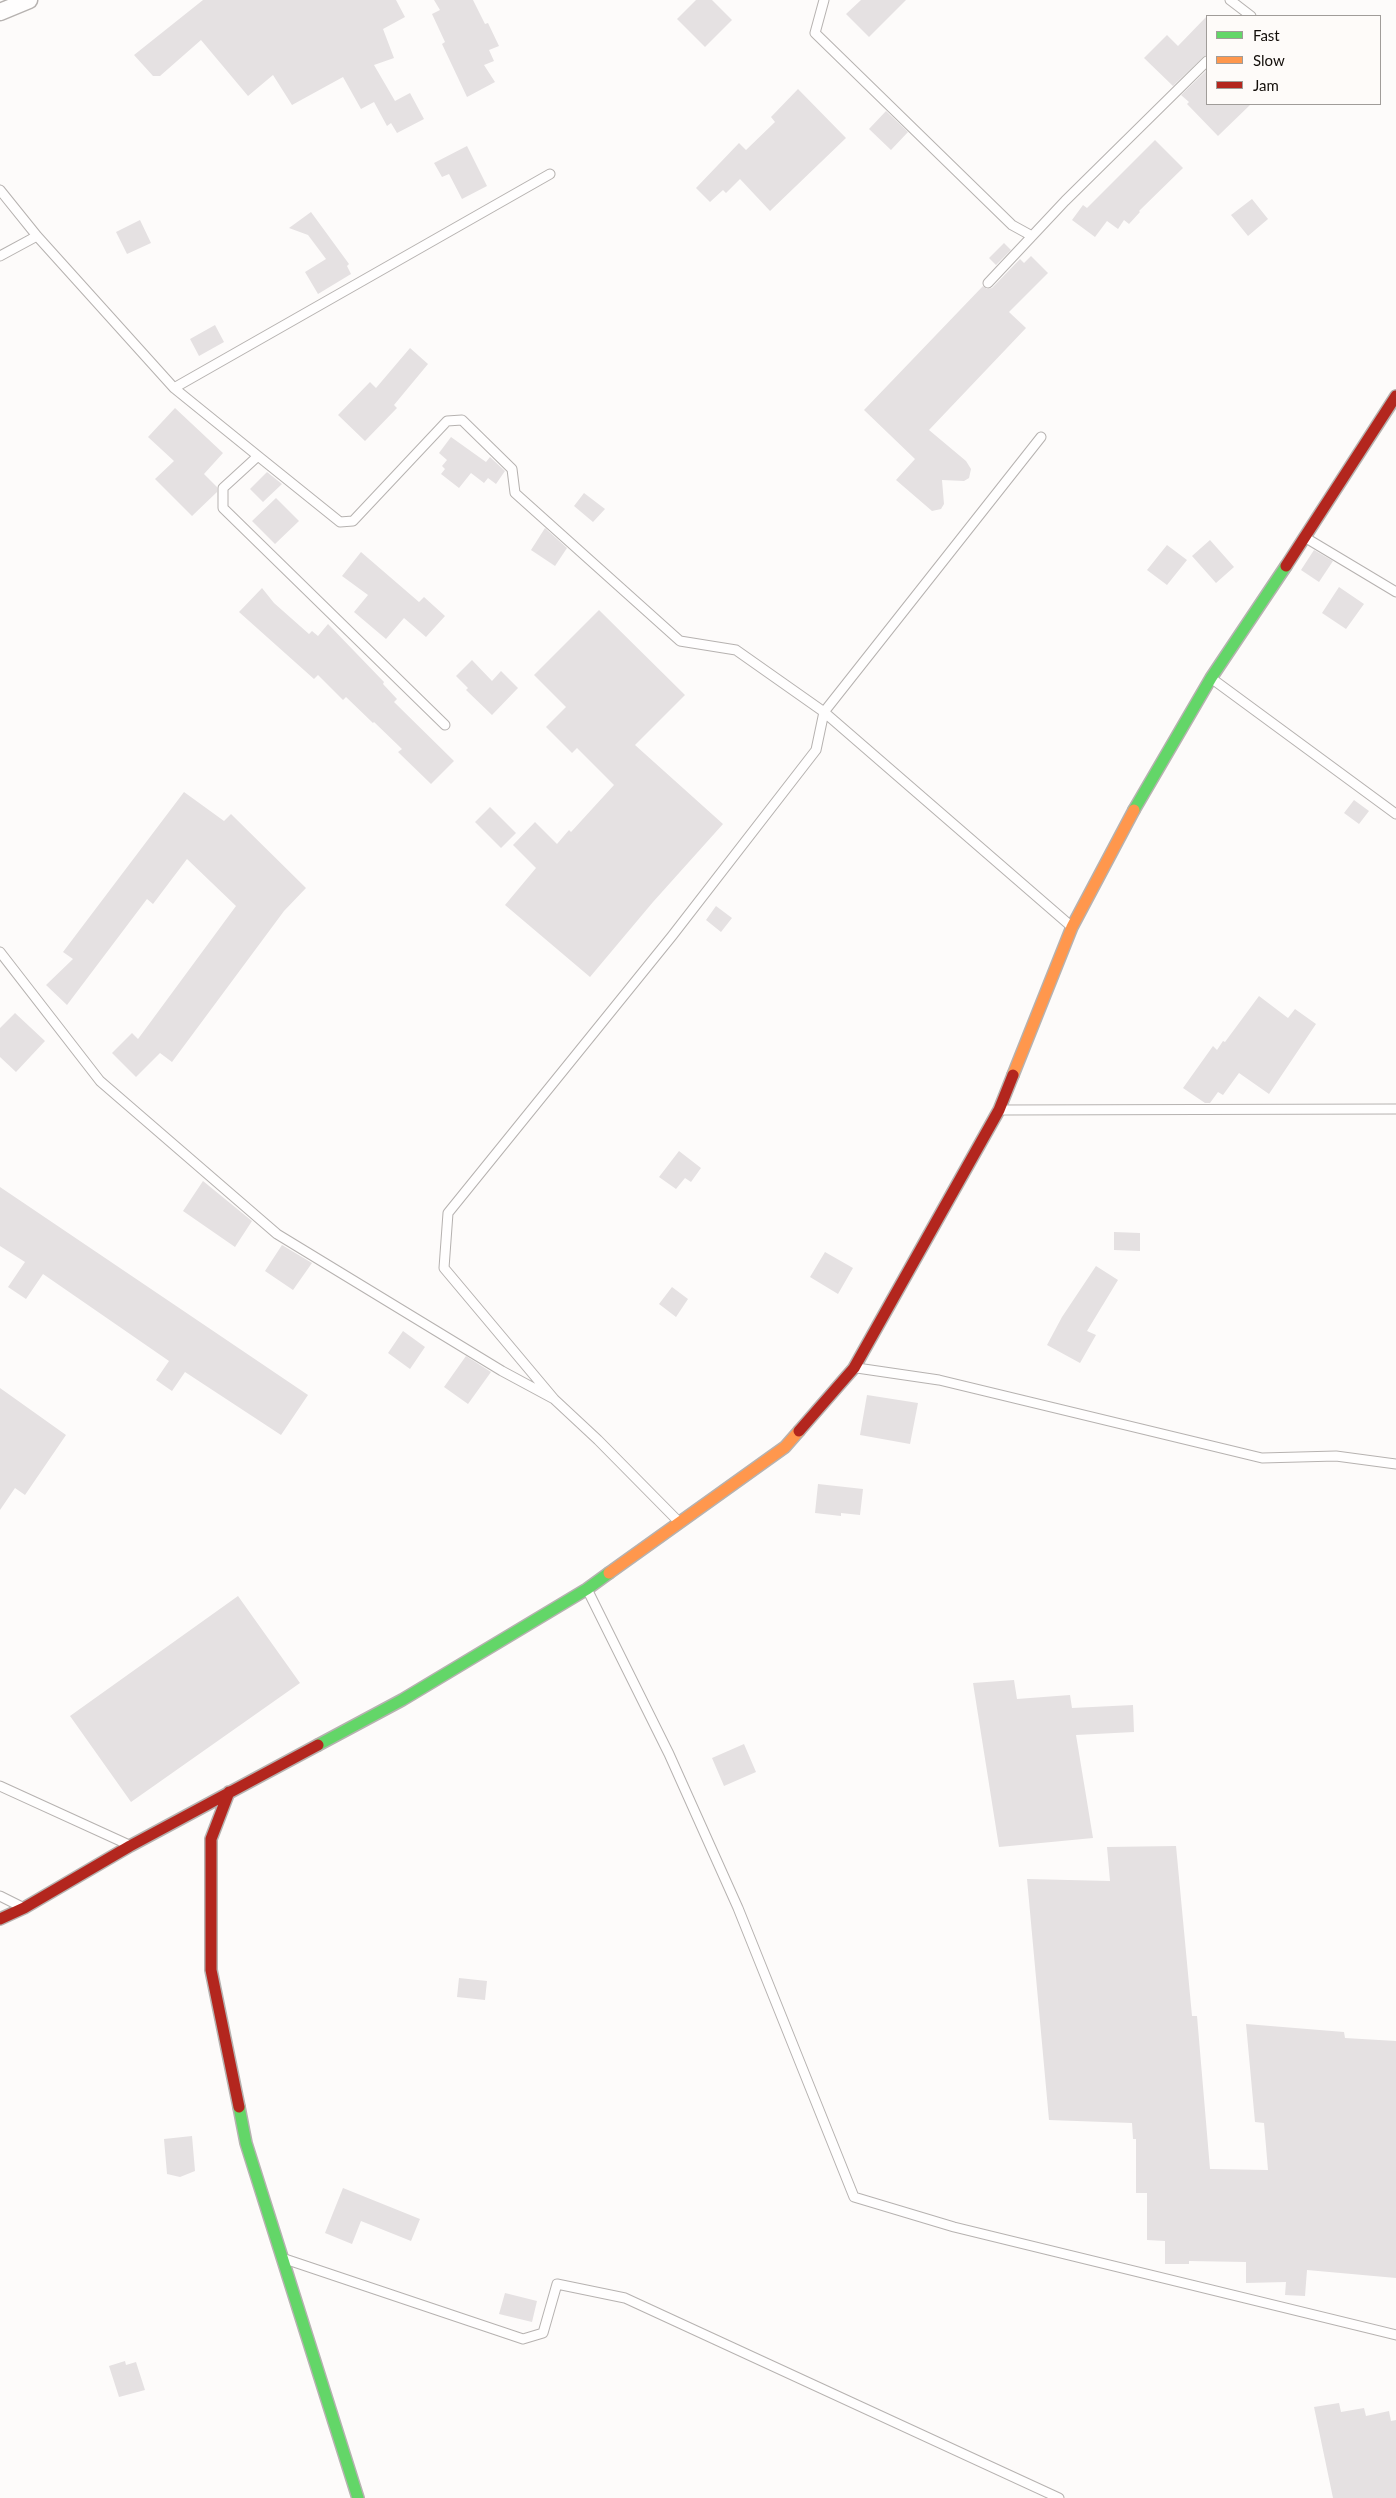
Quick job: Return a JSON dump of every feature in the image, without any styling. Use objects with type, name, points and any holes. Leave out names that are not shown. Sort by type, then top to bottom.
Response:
[{"type":"street","points":[[0,12],[29,0]]},
{"type":"street","points":[[0,1919],[24,1908],[130,1846],[229,1792],[402,1700],[587,1589],[785,1447],[854,1368],[999,1110],[1072,927],[1130,818],[1211,678],[1306,538],[1396,396]]},
{"type":"street","points":[[229,1792],[211,1839],[211,1970],[246,2143],[358,2498]]},
{"type":"lane","points":[[824,0],[815,33],[1012,225],[1032,236]]},
{"type":"lane","points":[[1230,0],[1250,15]]},
{"type":"lane","points":[[988,284],[1032,236],[1206,62]]},
{"type":"lane","points":[[174,388],[550,174]]},
{"type":"lane","points":[[0,190],[37,236],[174,388],[340,522],[353,521],[447,421],[462,420],[512,469],[515,493],[680,641],[736,650],[824,712],[1072,927]]},
{"type":"lane","points":[[0,256],[37,236]]},
{"type":"lane","points":[[678,1522],[598,1440],[554,1399],[444,1268],[448,1213],[672,936],[816,750],[824,712],[1041,436]]},
{"type":"lane","points":[[258,456],[223,488],[223,508],[445,725]]},
{"type":"lane","points":[[1306,538],[1396,592]]},
{"type":"lane","points":[[1211,678],[1396,814]]},
{"type":"lane","points":[[0,952],[100,1081],[277,1234],[502,1371],[554,1399]]},
{"type":"lane","points":[[999,1110],[1396,1109]]},
{"type":"lane","points":[[854,1368],[939,1380],[1262,1458],[1336,1456],[1396,1464]]},
{"type":"lane","points":[[587,1589],[669,1754],[738,1908],[854,2198],[954,2227],[1396,2335]]},
{"type":"lane","points":[[0,1786],[130,1846]]},
{"type":"lane","points":[[0,1896],[24,1908]]},
{"type":"lane","points":[[283,2259],[522,2339],[543,2333],[558,2284],[625,2298],[1059,2498]]},
{"type":"building","points":[[203,0],[396,0],[405,17],[383,29],[394,58],[374,65],[395,101],[410,93],[424,119],[397,133],[391,123],[387,126],[374,102],[361,109],[343,77],[292,105],[273,75],[248,96],[201,40],[160,76],[153,76],[134,55]]},
{"type":"building","points":[[434,0],[473,0],[485,24],[488,23],[499,46],[489,50],[494,61],[484,65],[495,82],[467,97],[442,44],[445,42],[432,14],[440,10]]},
{"type":"building","points":[[696,0],[712,0],[732,20],[705,47],[677,19]]},
{"type":"building","points":[[861,0],[906,0],[869,37],[846,14]]},
{"type":"building","points":[[1206,17],[1206,56],[1173,86],[1144,58],[1167,35],[1178,46]]},
{"type":"building","points":[[1206,71],[1206,105],[1250,105],[1218,136],[1187,104],[1189,102],[1181,95]]},
{"type":"building","points":[[798,89],[846,138],[770,211],[740,179],[726,193],[723,190],[710,202],[696,188],[739,143],[746,150],[775,122],[771,117]]},
{"type":"building","points":[[886,111],[908,132],[891,150],[869,129]]},
{"type":"building","points":[[1155,140],[1183,168],[1139,211],[1129,224],[1124,220],[1118,229],[1107,221],[1095,237],[1072,220],[1083,205],[1087,208]]},
{"type":"building","points":[[467,146],[487,186],[462,199],[449,174],[442,177],[434,163]]},
{"type":"building","points":[[1252,199],[1268,219],[1248,236],[1231,215]]},
{"type":"building","points":[[311,212],[349,264],[347,266],[351,274],[318,294],[305,272],[326,259],[308,235],[289,228]]},
{"type":"building","points":[[140,220],[151,243],[127,254],[116,232]]},
{"type":"building","points":[[1004,243],[1011,250],[996,265],[989,258]]},
{"type":"building","points":[[1031,256],[1048,273],[1009,312],[1026,328],[929,430],[966,461],[971,469],[969,478],[964,481],[942,480],[944,504],[941,509],[932,511],[896,480],[915,459],[864,410],[983,286],[987,289],[992,288],[1020,259],[1024,263]]},
{"type":"building","points":[[215,325],[224,342],[199,356],[190,339]]},
{"type":"building","points":[[410,348],[428,364],[394,405],[397,408],[365,441],[338,415],[370,382],[376,388]]},
{"type":"building","points":[[175,408],[223,453],[204,474],[217,487],[217,492],[192,516],[155,479],[174,461],[148,437]]},
{"type":"building","points":[[451,437],[486,462],[490,457],[505,471],[496,484],[488,478],[484,483],[471,473],[459,488],[441,474],[445,469],[442,466],[447,460],[439,453]]},
{"type":"building","points":[[267,472],[282,484],[263,502],[250,489]]},
{"type":"building","points":[[584,493],[605,509],[593,522],[574,506]]},
{"type":"building","points":[[276,498],[299,521],[275,544],[252,521]]},
{"type":"building","points":[[545,528],[567,548],[555,566],[531,550]]},
{"type":"building","points":[[1210,540],[1234,567],[1216,583],[1192,556]]},
{"type":"building","points":[[1167,545],[1187,560],[1167,585],[1147,570]]},
{"type":"building","points":[[1314,550],[1333,561],[1319,582],[1301,570]]},
{"type":"building","points":[[361,552],[419,602],[424,597],[445,616],[426,637],[404,618],[386,639],[354,612],[368,595],[342,576]]},
{"type":"building","points":[[1339,587],[1364,604],[1346,629],[1322,613]]},
{"type":"building","points":[[262,588],[274,603],[309,634],[312,631],[318,636],[328,624],[384,682],[383,684],[397,699],[394,702],[454,761],[431,784],[398,752],[402,749],[374,722],[346,697],[343,700],[318,675],[314,679],[239,612]]},
{"type":"building","points":[[599,610],[685,695],[635,745],[723,824],[653,902],[590,977],[505,905],[536,868],[513,845],[535,822],[557,844],[569,830],[571,832],[614,785],[577,748],[572,753],[546,727],[566,707],[534,675]]},
{"type":"building","points":[[472,660],[492,681],[501,671],[518,688],[492,715],[466,690],[468,688],[456,676]]},
{"type":"building","points":[[184,792],[224,821],[231,814],[306,888],[284,911],[172,1062],[160,1053],[136,1077],[112,1053],[132,1033],[138,1039],[236,906],[187,859],[153,904],[147,899],[67,1005],[46,985],[73,959],[63,952]]},
{"type":"building","points":[[1354,800],[1369,811],[1359,824],[1344,813]]},
{"type":"building","points":[[490,807],[516,833],[501,848],[475,822]]},
{"type":"building","points":[[716,906],[732,918],[721,932],[706,920]]},
{"type":"building","points":[[1259,996],[1288,1018],[1295,1009],[1316,1024],[1269,1094],[1239,1073],[1223,1095],[1218,1092],[1210,1103],[1205,1103],[1183,1088],[1213,1046],[1217,1050],[1223,1041],[1225,1042]]},
{"type":"building","points":[[15,1013],[45,1041],[16,1072],[0,1057],[0,1028]]},
{"type":"building","points":[[679,1151],[701,1168],[691,1182],[685,1178],[676,1189],[659,1177]]},
{"type":"building","points":[[203,1181],[252,1221],[235,1247],[183,1211]]},
{"type":"building","points":[[0,1187],[308,1395],[281,1435],[185,1372],[172,1391],[156,1380],[169,1361],[43,1274],[26,1299],[8,1287],[25,1262],[0,1246]]},
{"type":"building","points":[[1114,1232],[1140,1233],[1140,1251],[1114,1250]]},
{"type":"building","points":[[282,1245],[312,1263],[293,1290],[265,1271]]},
{"type":"building","points":[[825,1252],[853,1268],[838,1294],[810,1277]]},
{"type":"building","points":[[1096,1266],[1118,1280],[1087,1331],[1096,1335],[1080,1363],[1047,1345],[1062,1317]]},
{"type":"building","points":[[672,1287],[688,1299],[676,1317],[659,1304]]},
{"type":"building","points":[[403,1331],[425,1347],[410,1369],[388,1353]]},
{"type":"building","points":[[466,1356],[491,1372],[468,1404],[444,1387]]},
{"type":"building","points":[[0,1388],[66,1435],[25,1495],[15,1488],[0,1510]]},
{"type":"building","points":[[867,1395],[918,1403],[910,1444],[860,1435]]},
{"type":"building","points":[[818,1484],[863,1489],[860,1515],[841,1513],[841,1516],[815,1513]]},
{"type":"building","points":[[238,1596],[300,1683],[131,1802],[70,1716]]},
{"type":"building","points":[[1014,1680],[1017,1699],[1070,1695],[1072,1708],[1133,1705],[1134,1732],[1076,1735],[1093,1838],[999,1847],[973,1683]]},
{"type":"building","points":[[744,1744],[756,1772],[724,1786],[712,1758]]},
{"type":"building","points":[[1176,1846],[1192,2016],[1197,2016],[1210,2169],[1268,2170],[1264,2123],[1255,2122],[1246,2024],[1344,2032],[1345,2038],[1396,2041],[1396,2278],[1307,2270],[1305,2296],[1285,2295],[1286,2282],[1246,2283],[1246,2262],[1189,2261],[1189,2264],[1165,2264],[1165,2241],[1147,2240],[1147,2193],[1136,2193],[1136,2139],[1133,2139],[1132,2123],[1049,2120],[1027,1879],[1110,1881],[1107,1847]]},
{"type":"building","points":[[459,1978],[487,1981],[485,2000],[457,1997]]},
{"type":"building","points":[[192,2136],[195,2171],[180,2177],[167,2174],[164,2139]]},
{"type":"building","points":[[343,2188],[420,2219],[411,2241],[361,2221],[352,2244],[325,2233]]},
{"type":"building","points":[[505,2293],[537,2301],[532,2322],[499,2314]]},
{"type":"building","points":[[125,2361],[126,2365],[136,2362],[145,2390],[119,2397],[109,2366]]},
{"type":"building","points":[[1339,2403],[1341,2412],[1364,2408],[1366,2416],[1389,2411],[1391,2421],[1396,2420],[1396,2498],[1333,2498],[1314,2407]]},
{"type":"traffic: fast","points":[[1134,810],[1211,678],[1286,566]]},
{"type":"traffic: fast","points":[[318,1745],[402,1700],[587,1589],[609,1573]]},
{"type":"traffic: fast","points":[[239,2107],[246,2143],[358,2498]]},
{"type":"traffic: slow","points":[[1013,1075],[1072,927],[1134,810]]},
{"type":"traffic: slow","points":[[609,1573],[785,1447],[799,1431]]},
{"type":"traffic: jam","points":[[1286,566],[1396,396]]},
{"type":"traffic: jam","points":[[799,1431],[854,1368],[999,1110],[1013,1075]]},
{"type":"traffic: jam","points":[[0,1919],[24,1908],[130,1846],[318,1745]]},
{"type":"traffic: jam","points":[[229,1792],[211,1839],[211,1970],[239,2107]]}]
